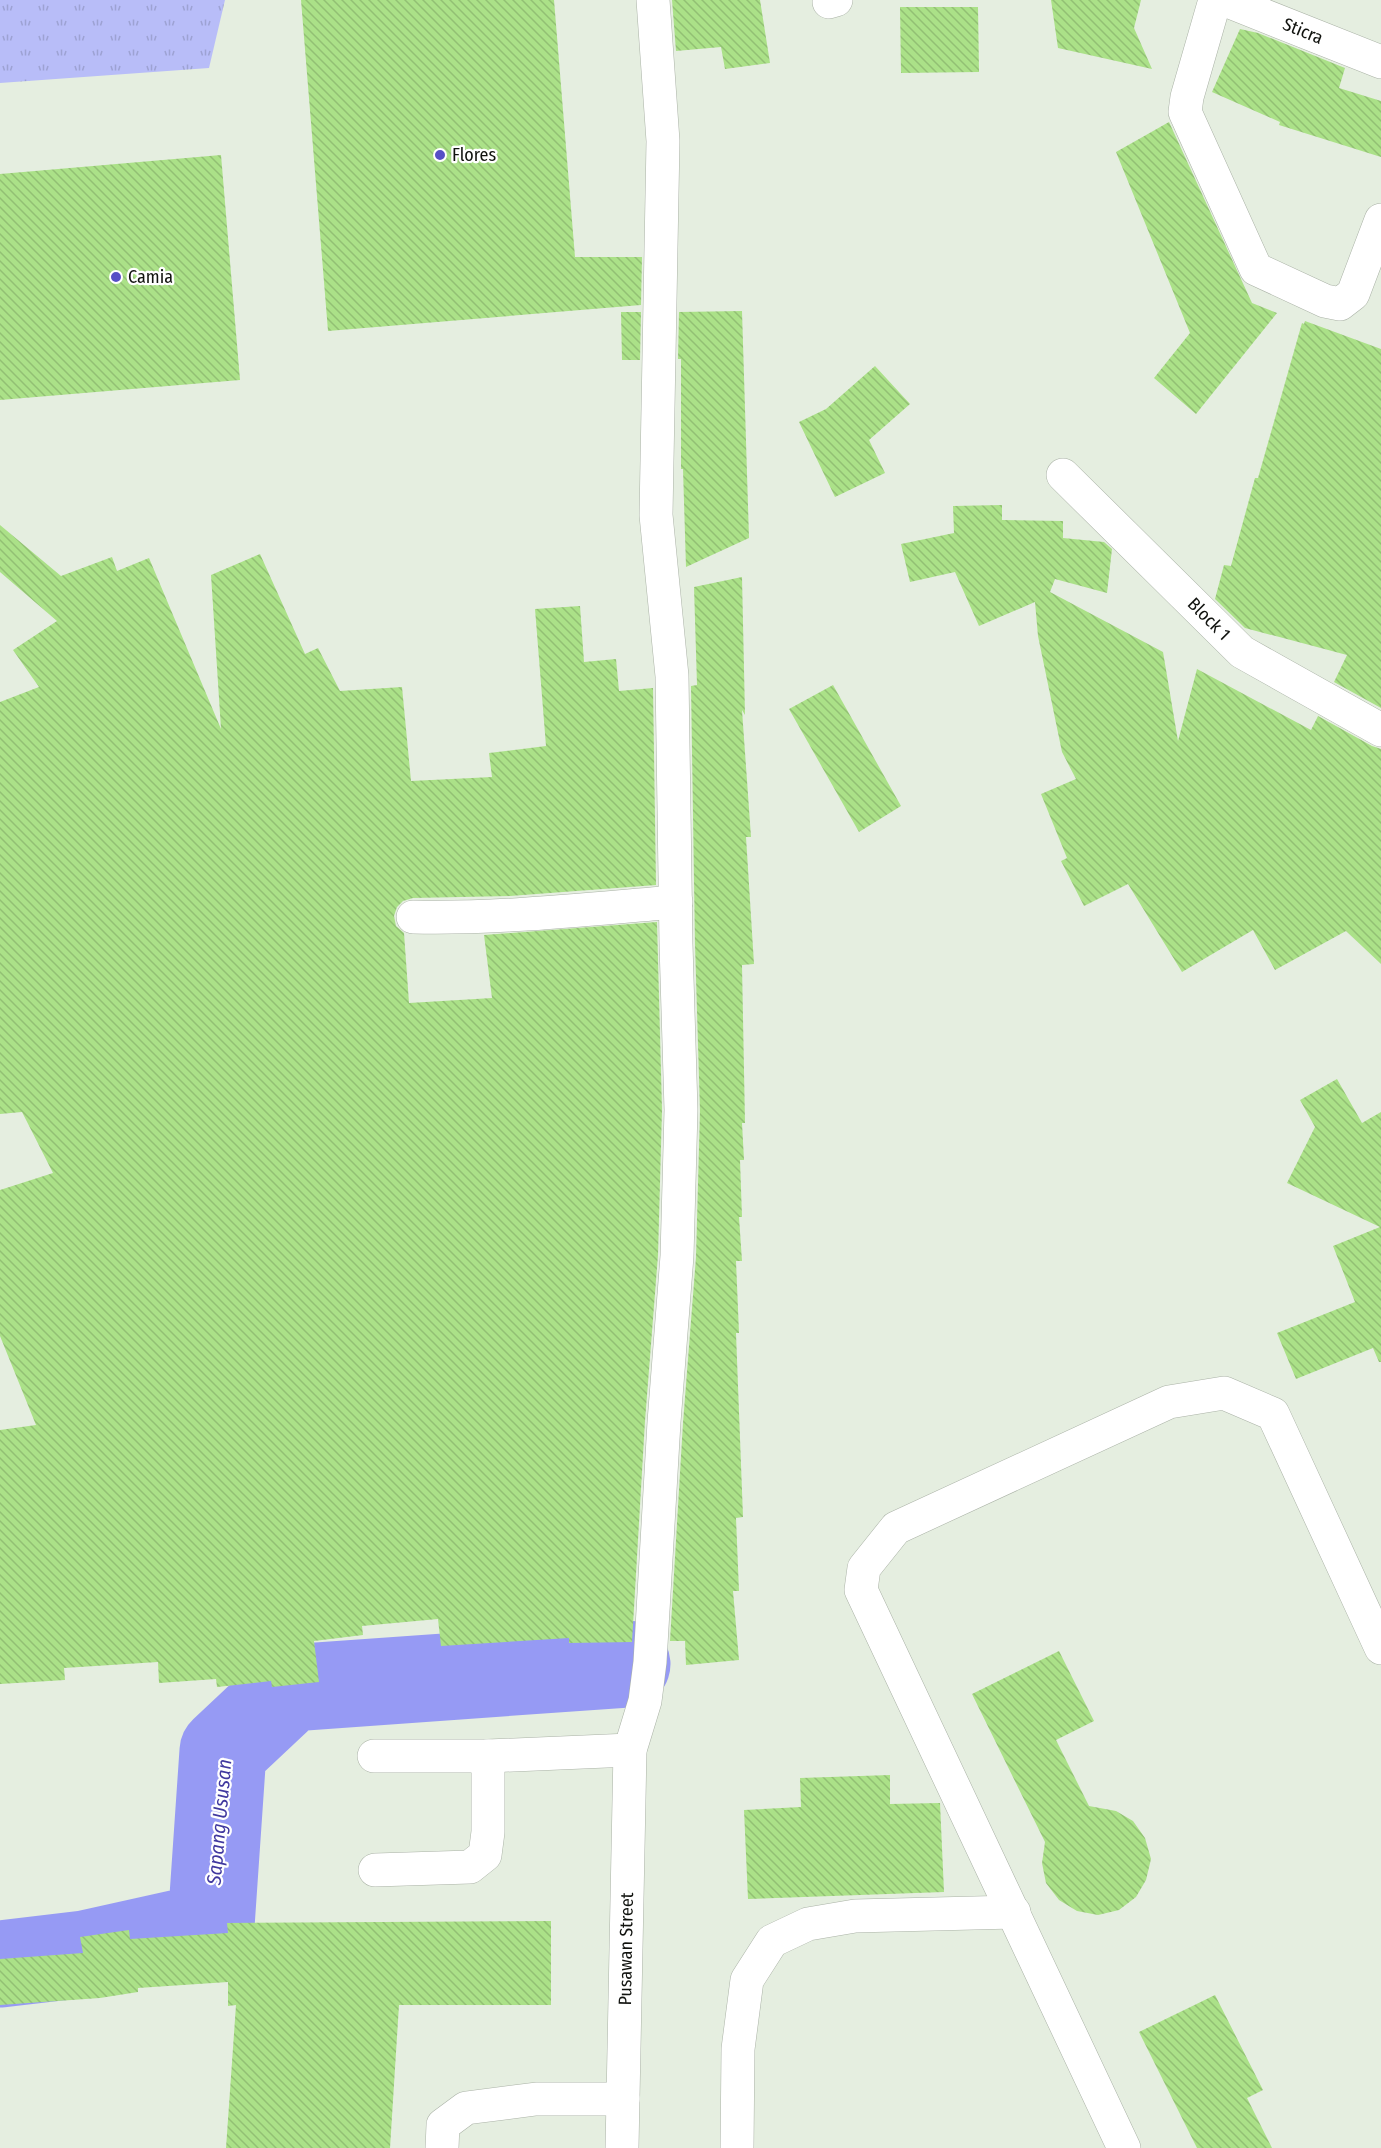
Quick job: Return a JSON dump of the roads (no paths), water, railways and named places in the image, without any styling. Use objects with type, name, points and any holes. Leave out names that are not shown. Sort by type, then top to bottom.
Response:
[{"type":"street","name":"Pusawan Street","points":[[622,2148],[630,1750],[645,1701],[650,1662],[663,1433],[677,1256],[681,1110],[672,675],[656,515],[663,141],[653,0]]},
{"type":"street","points":[[1215,0],[1187,97],[1185,112],[1256,269],[1325,301],[1340,304],[1353,294],[1381,220]]},
{"type":"street","name":"Sticra","points":[[1225,0],[1381,62]]},
{"type":"street","name":"Block 1","points":[[1063,475],[1242,652],[1381,730]]},
{"type":"street","points":[[413,917],[552,912],[675,902]]},
{"type":"street","points":[[1124,2148],[861,1590],[864,1568],[896,1528],[1169,1402],[1224,1393],[1273,1414],[1381,1648]]},
{"type":"street","points":[[375,1756],[488,1756],[630,1750]]},
{"type":"street","points":[[375,1870],[470,1867],[485,1855],[488,1832],[488,1756]]},
{"type":"street","points":[[737,2148],[738,2049],[747,1980],[772,1941],[808,1924],[855,1916],[1014,1912]]},
{"type":"street","points":[[442,2148],[443,2125],[466,2108],[536,2099],[623,2099]]},
{"type":"waterway","name":"Sapang Ususan","points":[[0,1964],[85,1954],[211,1926],[223,1751],[290,1688],[627,1664]]},
{"type":"place","name":"Flores","points":[[440,155]]},
{"type":"place","name":"Camia","points":[[116,277]]}]
